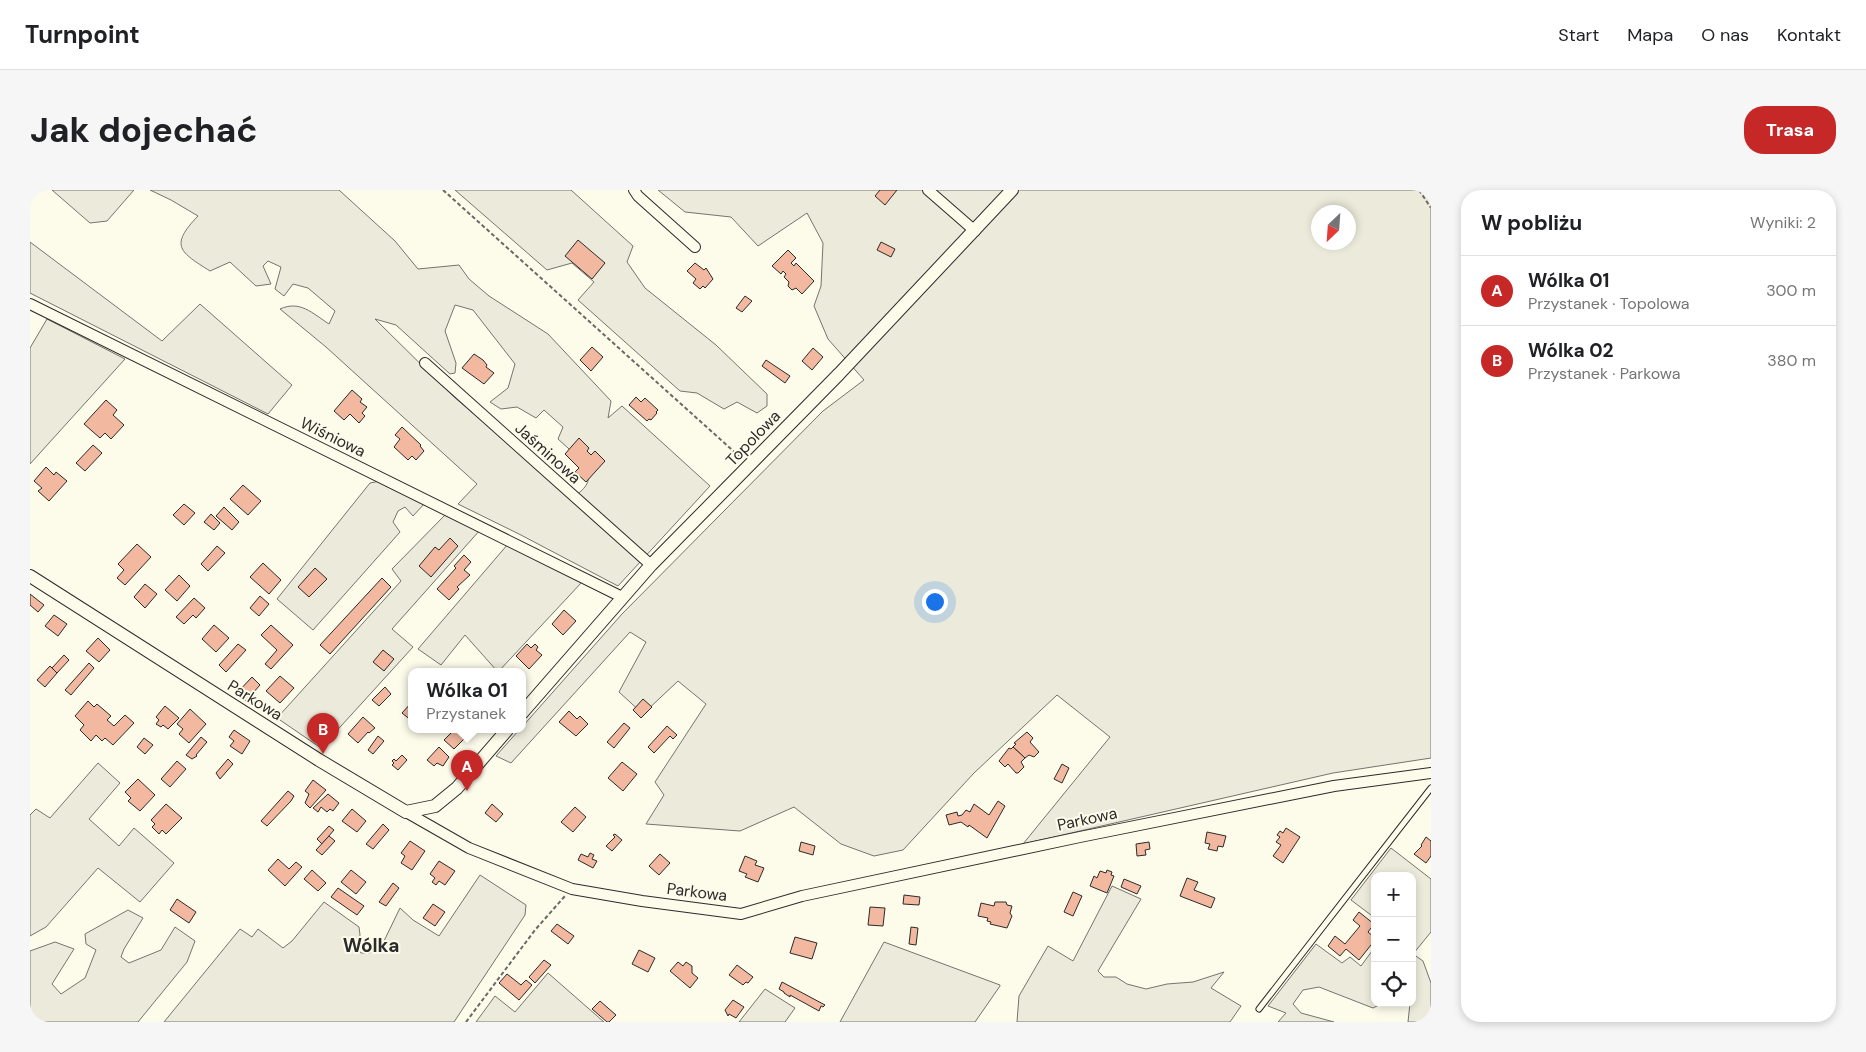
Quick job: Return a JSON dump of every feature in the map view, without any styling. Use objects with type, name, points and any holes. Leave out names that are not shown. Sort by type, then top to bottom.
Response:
[{"type":"street","points":[[634,190],[638,196],[695,246]]},
{"type":"street","points":[[928,190],[975,231]]},
{"type":"street","name":"Topolowa","points":[[526,708],[622,596],[975,231],[1012,190]]},
{"type":"street","name":"Wiśniowa","points":[[30,304],[622,596]]},
{"type":"street","name":"Jaśminowa","points":[[425,363],[652,565]]},
{"type":"street","name":"Parkowa","points":[[30,576],[319,760],[469,848],[572,889],[642,901],[740,914],[802,896],[1080,837],[1334,786],[1431,772]]},
{"type":"street","points":[[406,812],[435,806],[457,788],[505,733]]},
{"type":"lane","points":[[1260,1009],[1431,788]]},
{"type":"path","points":[[443,190],[749,465]]},
{"type":"path","points":[[1419,190],[1431,208]]},
{"type":"path","points":[[466,1022],[535,930],[572,889]]},
{"type":"shaded area","points":[[52,190],[134,190],[107,221],[90,223]]},
{"type":"shaded area","points":[[150,190],[339,190],[395,241],[418,269],[459,265],[469,279],[489,296],[548,334],[611,401],[608,418],[622,406],[710,486],[618,586],[458,504],[477,484],[326,347],[280,309],[294,306],[300,307],[329,324],[335,311],[308,288],[293,284],[284,296],[275,289],[281,267],[268,261],[263,266],[271,284],[256,286],[230,262],[210,271],[191,259],[182,248],[181,242],[183,235],[198,216]],"holes":[[[455,305],[473,310],[515,364],[508,388],[490,402],[501,409],[517,407],[536,418],[544,410],[563,427],[558,439],[589,467],[588,482],[572,498],[453,396],[375,319],[396,325],[450,374],[455,373],[456,363],[445,331]]]},
{"type":"shaded area","points":[[455,190],[571,190],[633,246],[627,262],[645,288],[716,345],[767,394],[767,406],[757,413],[737,402],[724,409],[697,393],[680,391],[578,300],[594,282],[572,263],[547,270]]},
{"type":"shaded area","points":[[658,190],[1431,190],[1431,758],[1333,773],[1023,844],[1110,737],[1057,695],[974,773],[903,850],[874,856],[841,844],[794,807],[740,831],[646,824],[664,795],[655,782],[706,704],[678,681],[643,714],[619,692],[646,642],[630,632],[511,763],[496,756],[516,733],[526,733],[526,722],[622,614],[823,411],[864,380],[828,339],[814,306],[821,286],[823,243],[807,213],[758,246],[731,217],[685,212]]},
{"type":"shaded area","points":[[30,242],[162,341],[200,304],[292,385],[268,414],[30,293]]},
{"type":"shaded area","points":[[47,319],[125,359],[30,464],[30,348]]},
{"type":"shaded area","points":[[380,481],[425,503],[413,516],[405,507],[398,511],[393,522],[400,532],[313,630],[277,599],[370,483]]},
{"type":"shaded area","points":[[446,514],[480,530],[392,629],[413,647],[321,748],[277,718],[401,581],[392,569]]},
{"type":"shaded area","points":[[508,544],[582,582],[502,668],[494,668],[465,635],[441,665],[418,649]]},
{"type":"shaded area","points":[[98,763],[120,783],[89,819],[119,846],[134,828],[174,863],[140,902],[98,868],[46,927],[30,936],[30,815],[36,809],[50,818]]},
{"type":"shaded area","points":[[1391,848],[1431,879],[1431,932],[1416,950],[1416,872],[1373,872]]},
{"type":"shaded area","points":[[1371,874],[1371,915],[1351,900]]},
{"type":"shaded area","points":[[480,875],[526,905],[525,915],[454,1022],[164,1022],[240,929],[252,937],[258,929],[283,948],[292,941],[324,902],[359,927],[360,935],[357,948],[361,953],[370,953],[384,941],[400,908],[413,920],[439,936]]},
{"type":"shaded area","points":[[1112,886],[1141,899],[1098,971],[1104,977],[1116,977],[1127,984],[1146,989],[1167,984],[1193,982],[1224,972],[1211,988],[1241,1006],[1230,1022],[1017,1022],[1019,996],[1048,946],[1073,961]]},
{"type":"shaded area","points":[[128,910],[143,918],[121,957],[129,963],[161,950],[175,927],[195,941],[187,962],[138,1022],[30,1022],[30,951],[55,942],[74,949],[52,984],[61,994],[85,978],[96,950],[86,944],[85,934]]},
{"type":"shaded area","points":[[884,942],[1000,986],[975,1022],[840,1022]]},
{"type":"shaded area","points":[[1316,944],[1342,963],[1350,957],[1361,966],[1371,952],[1371,1007],[1375,1007],[1373,1008],[1319,987],[1303,990],[1293,1004],[1301,1013],[1334,1022],[1278,1022],[1286,1013],[1268,1006]]},
{"type":"shaded area","points":[[1416,956],[1423,961],[1431,983],[1431,1022],[1408,1022],[1410,1007],[1416,1007]]},
{"type":"shaded area","points":[[548,973],[604,1022],[476,1022],[495,996],[515,1012]]},
{"type":"shaded area","points":[[765,989],[795,1008],[785,1022],[739,1022]]},
{"type":"building","points":[[880,190],[897,190],[885,205],[875,196]]},
{"type":"building","points":[[578,240],[605,263],[592,279],[565,256]]},
{"type":"building","points":[[881,242],[895,249],[891,257],[877,250]]},
{"type":"building","points":[[788,250],[796,258],[791,263],[794,266],[796,263],[814,281],[802,294],[796,288],[792,290],[788,286],[789,282],[784,277],[786,274],[783,271],[781,274],[772,266]]},
{"type":"building","points":[[695,263],[704,270],[706,268],[713,279],[705,288],[703,286],[700,289],[693,283],[696,279],[687,271]]},
{"type":"building","points":[[745,296],[752,301],[742,312],[736,308]]},
{"type":"building","points":[[592,347],[603,357],[591,371],[580,360]]},
{"type":"building","points":[[813,348],[823,357],[812,370],[802,361]]},
{"type":"building","points":[[474,354],[483,360],[487,365],[486,367],[494,373],[484,384],[462,368]]},
{"type":"building","points":[[766,360],[790,376],[785,383],[762,366]]},
{"type":"building","points":[[352,390],[362,399],[360,402],[367,407],[362,413],[365,416],[359,423],[350,414],[344,420],[334,411]]},
{"type":"building","points":[[636,397],[641,402],[645,398],[658,410],[651,420],[647,421],[629,405]]},
{"type":"building","points":[[106,400],[117,410],[113,415],[124,425],[111,439],[105,433],[100,438],[84,424]]},
{"type":"building","points":[[402,427],[421,445],[424,451],[416,460],[412,456],[408,460],[394,447],[400,439],[395,435]]},
{"type":"building","points":[[579,438],[589,448],[587,451],[591,455],[595,451],[605,461],[586,482],[575,472],[579,468],[565,454]]},
{"type":"building","points":[[93,445],[102,453],[85,471],[76,463]]},
{"type":"building","points":[[46,467],[54,475],[56,472],[67,481],[49,501],[38,491],[42,488],[34,481]]},
{"type":"building","points":[[243,485],[261,501],[248,515],[230,499]]},
{"type":"building","points":[[184,504],[195,513],[184,525],[173,515]]},
{"type":"building","points":[[224,507],[239,522],[232,530],[216,516]]},
{"type":"building","points":[[211,514],[220,523],[214,530],[204,522]]},
{"type":"building","points":[[450,538],[458,546],[431,577],[419,566],[435,547],[439,550]]},
{"type":"building","points":[[137,544],[151,557],[125,585],[117,578],[124,570],[118,564]]},
{"type":"building","points":[[217,546],[225,553],[208,571],[201,564]]},
{"type":"building","points":[[464,555],[471,562],[464,570],[470,575],[457,587],[459,589],[449,600],[437,589],[456,568],[454,566]]},
{"type":"building","points":[[263,563],[281,580],[269,594],[250,577]]},
{"type":"building","points":[[315,568],[327,579],[309,597],[298,587]]},
{"type":"building","points":[[179,575],[190,586],[177,601],[165,590]]},
{"type":"building","points":[[382,578],[391,587],[330,654],[320,645]]},
{"type":"building","points":[[145,584],[157,594],[145,608],[134,597]]},
{"type":"building","points":[[30,594],[44,605],[38,612],[30,605]]},
{"type":"building","points":[[260,596],[269,604],[259,616],[250,608]]},
{"type":"building","points":[[194,598],[205,608],[196,618],[193,615],[184,624],[176,617]]},
{"type":"building","points":[[564,610],[576,621],[563,635],[552,624]]},
{"type":"building","points":[[54,615],[67,624],[58,636],[45,626]]},
{"type":"building","points":[[214,625],[229,638],[216,652],[202,639]]},
{"type":"building","points":[[271,625],[293,645],[271,669],[265,664],[277,650],[261,635]]},
{"type":"building","points":[[98,638],[110,650],[99,662],[86,651]]},
{"type":"building","points":[[238,644],[246,650],[226,672],[219,665]]},
{"type":"building","points":[[527,644],[531,648],[535,644],[538,647],[536,650],[542,655],[529,669],[516,656]]},
{"type":"building","points":[[383,650],[394,659],[384,671],[373,662]]},
{"type":"building","points":[[64,655],[69,660],[57,673],[52,668]]},
{"type":"building","points":[[89,663],[94,668],[71,695],[65,690]]},
{"type":"building","points":[[50,666],[57,673],[45,687],[37,680]]},
{"type":"building","points":[[280,676],[294,688],[280,703],[266,691]]},
{"type":"building","points":[[252,677],[260,685],[246,701],[237,693]]},
{"type":"building","points":[[385,687],[391,694],[379,706],[372,700]]},
{"type":"building","points":[[643,699],[652,707],[641,718],[633,710]]},
{"type":"building","points":[[88,701],[94,707],[97,704],[111,716],[107,720],[114,726],[125,715],[134,723],[113,745],[105,738],[102,741],[96,735],[91,741],[80,730],[84,725],[75,716]]},
{"type":"building","points":[[165,706],[179,718],[168,729],[163,725],[161,727],[156,724],[159,720],[156,717]]},
{"type":"building","points":[[408,706],[408,718],[402,713]]},
{"type":"building","points":[[190,709],[206,724],[189,743],[179,734],[183,729],[177,724]]},
{"type":"building","points":[[569,711],[577,719],[580,716],[588,724],[576,736],[559,722]]},
{"type":"building","points":[[363,717],[375,728],[368,732],[358,743],[348,734]]},
{"type":"building","points":[[624,723],[630,728],[614,748],[607,742]]},
{"type":"building","points":[[667,726],[677,735],[673,739],[670,736],[654,753],[648,747]]},
{"type":"building","points":[[234,730],[250,741],[242,754],[230,746],[234,741],[229,737]]},
{"type":"building","points":[[1027,732],[1033,738],[1030,742],[1039,752],[1034,757],[1029,755],[1025,758],[1013,747],[1016,744],[1014,743]]},
{"type":"building","points":[[451,733],[463,733],[467,736],[454,749],[444,740]]},
{"type":"building","points":[[378,736],[384,741],[373,754],[368,750]]},
{"type":"building","points":[[201,737],[207,742],[197,756],[192,759],[186,755]]},
{"type":"building","points":[[144,738],[153,745],[145,754],[137,747]]},
{"type":"building","points":[[439,747],[449,757],[443,766],[437,763],[434,766],[427,760]]},
{"type":"building","points":[[1013,747],[1025,758],[1021,762],[1024,767],[1018,773],[1008,764],[1005,767],[999,761],[1009,748]]},
{"type":"building","points":[[402,755],[407,760],[398,770],[392,765],[394,763],[392,761],[394,759],[396,761]]},
{"type":"building","points":[[228,759],[233,764],[220,779],[216,773]]},
{"type":"building","points":[[177,761],[186,769],[170,787],[161,779]]},
{"type":"building","points":[[622,762],[637,774],[623,791],[608,778]]},
{"type":"building","points":[[1062,764],[1069,768],[1062,783],[1054,779]]},
{"type":"building","points":[[138,779],[155,795],[140,811],[128,801],[131,798],[125,792]]},
{"type":"building","points":[[313,780],[326,790],[310,808],[305,803],[309,794],[305,791]]},
{"type":"building","points":[[288,791],[294,796],[291,801],[267,826],[261,821]]},
{"type":"building","points":[[328,794],[339,803],[333,811],[330,809],[327,812],[321,807],[318,812],[313,808]]},
{"type":"building","points":[[998,801],[1005,806],[987,838],[969,825],[968,827],[961,822],[949,825],[946,815],[957,812],[958,816],[962,815],[966,810],[970,812],[974,804],[989,815]]},
{"type":"building","points":[[166,804],[182,818],[166,834],[162,830],[159,834],[152,827],[155,824],[151,820]]},
{"type":"building","points":[[492,804],[503,814],[496,822],[485,813]]},
{"type":"building","points":[[575,807],[586,817],[573,832],[561,822]]},
{"type":"building","points":[[352,809],[366,821],[357,832],[342,821]]},
{"type":"building","points":[[383,824],[389,830],[373,849],[366,844]]},
{"type":"building","points":[[329,826],[334,830],[322,844],[317,839]]},
{"type":"building","points":[[1286,828],[1300,837],[1283,863],[1273,856],[1281,845],[1276,842],[1280,837],[1277,835],[1280,831],[1283,833]]},
{"type":"building","points":[[1207,832],[1226,836],[1223,847],[1218,846],[1217,851],[1208,849],[1210,844],[1205,843]]},
{"type":"building","points":[[615,834],[622,840],[612,851],[606,846],[615,837],[613,835]]},
{"type":"building","points":[[329,836],[335,841],[322,855],[316,850]]},
{"type":"building","points":[[1426,837],[1431,841],[1431,856],[1426,863],[1414,854],[1422,846]]},
{"type":"building","points":[[410,841],[425,851],[412,870],[401,863],[405,856],[401,853]]},
{"type":"building","points":[[801,842],[815,846],[813,855],[799,851]]},
{"type":"building","points":[[1149,842],[1150,849],[1145,850],[1146,855],[1137,856],[1136,844]]},
{"type":"building","points":[[590,853],[594,855],[592,859],[597,861],[593,868],[578,860],[581,854],[588,857]]},
{"type":"building","points":[[660,854],[670,863],[659,875],[649,866]]},
{"type":"building","points":[[745,856],[757,861],[755,865],[764,868],[758,882],[745,877],[747,874],[739,871]]},
{"type":"building","points":[[278,859],[289,869],[296,862],[302,867],[285,886],[268,870]]},
{"type":"building","points":[[439,861],[455,871],[445,885],[439,881],[436,885],[432,882],[435,878],[430,874]]},
{"type":"building","points":[[312,870],[326,883],[318,891],[304,879]]},
{"type":"building","points":[[351,870],[366,882],[356,894],[341,882]]},
{"type":"building","points":[[1107,870],[1112,872],[1111,875],[1114,876],[1107,893],[1090,886],[1094,876],[1097,878],[1100,871],[1106,873]]},
{"type":"building","points":[[1187,878],[1198,882],[1194,890],[1215,898],[1211,908],[1180,896]]},
{"type":"building","points":[[1124,879],[1141,886],[1137,894],[1121,887]]},
{"type":"building","points":[[393,883],[399,888],[386,906],[379,902]]},
{"type":"building","points":[[338,888],[364,906],[357,915],[331,897]]},
{"type":"building","points":[[1073,892],[1082,896],[1073,916],[1064,912]]},
{"type":"building","points":[[904,895],[920,897],[919,905],[903,904]]},
{"type":"building","points":[[177,899],[196,912],[189,923],[170,910]]},
{"type":"building","points":[[995,902],[1006,902],[1007,905],[1012,906],[1010,913],[1012,916],[1007,928],[990,924],[991,922],[987,921],[988,918],[978,916],[981,903],[994,906]]},
{"type":"building","points":[[433,904],[445,912],[435,926],[423,918]]},
{"type":"building","points":[[870,907],[885,908],[883,926],[868,925]]},
{"type":"building","points":[[1359,912],[1371,922],[1371,928],[1368,932],[1371,935],[1371,945],[1359,960],[1346,949],[1340,956],[1328,946],[1335,936],[1345,944],[1360,926],[1353,920]]},
{"type":"building","points":[[557,924],[574,936],[568,944],[551,931]]},
{"type":"building","points":[[911,927],[918,928],[916,945],[909,944]]},
{"type":"building","points":[[795,937],[817,943],[812,959],[790,953]]},
{"type":"building","points":[[639,950],[655,958],[648,972],[632,964]]},
{"type":"building","points":[[544,960],[551,965],[535,983],[529,977]]},
{"type":"building","points":[[678,962],[683,966],[686,962],[692,966],[692,973],[698,978],[690,988],[670,971]]},
{"type":"building","points":[[737,965],[753,977],[748,983],[746,982],[743,985],[729,975]]},
{"type":"building","points":[[507,974],[521,985],[526,980],[532,985],[519,1000],[499,983]]},
{"type":"building","points":[[782,982],[825,1005],[821,1006],[819,1011],[790,995],[790,997],[779,989]]},
{"type":"building","points":[[733,1000],[744,1007],[736,1018],[729,1014],[728,1016],[725,1010]]},
{"type":"building","points":[[600,1001],[616,1015],[609,1022],[592,1009]]},
{"type":"place","name":"Wólka 02","points":[[323,754]]},
{"type":"place","name":"Wólka 01","points":[[467,791]]},
{"type":"district","name":"Wólka","points":[[371,945]]}]
